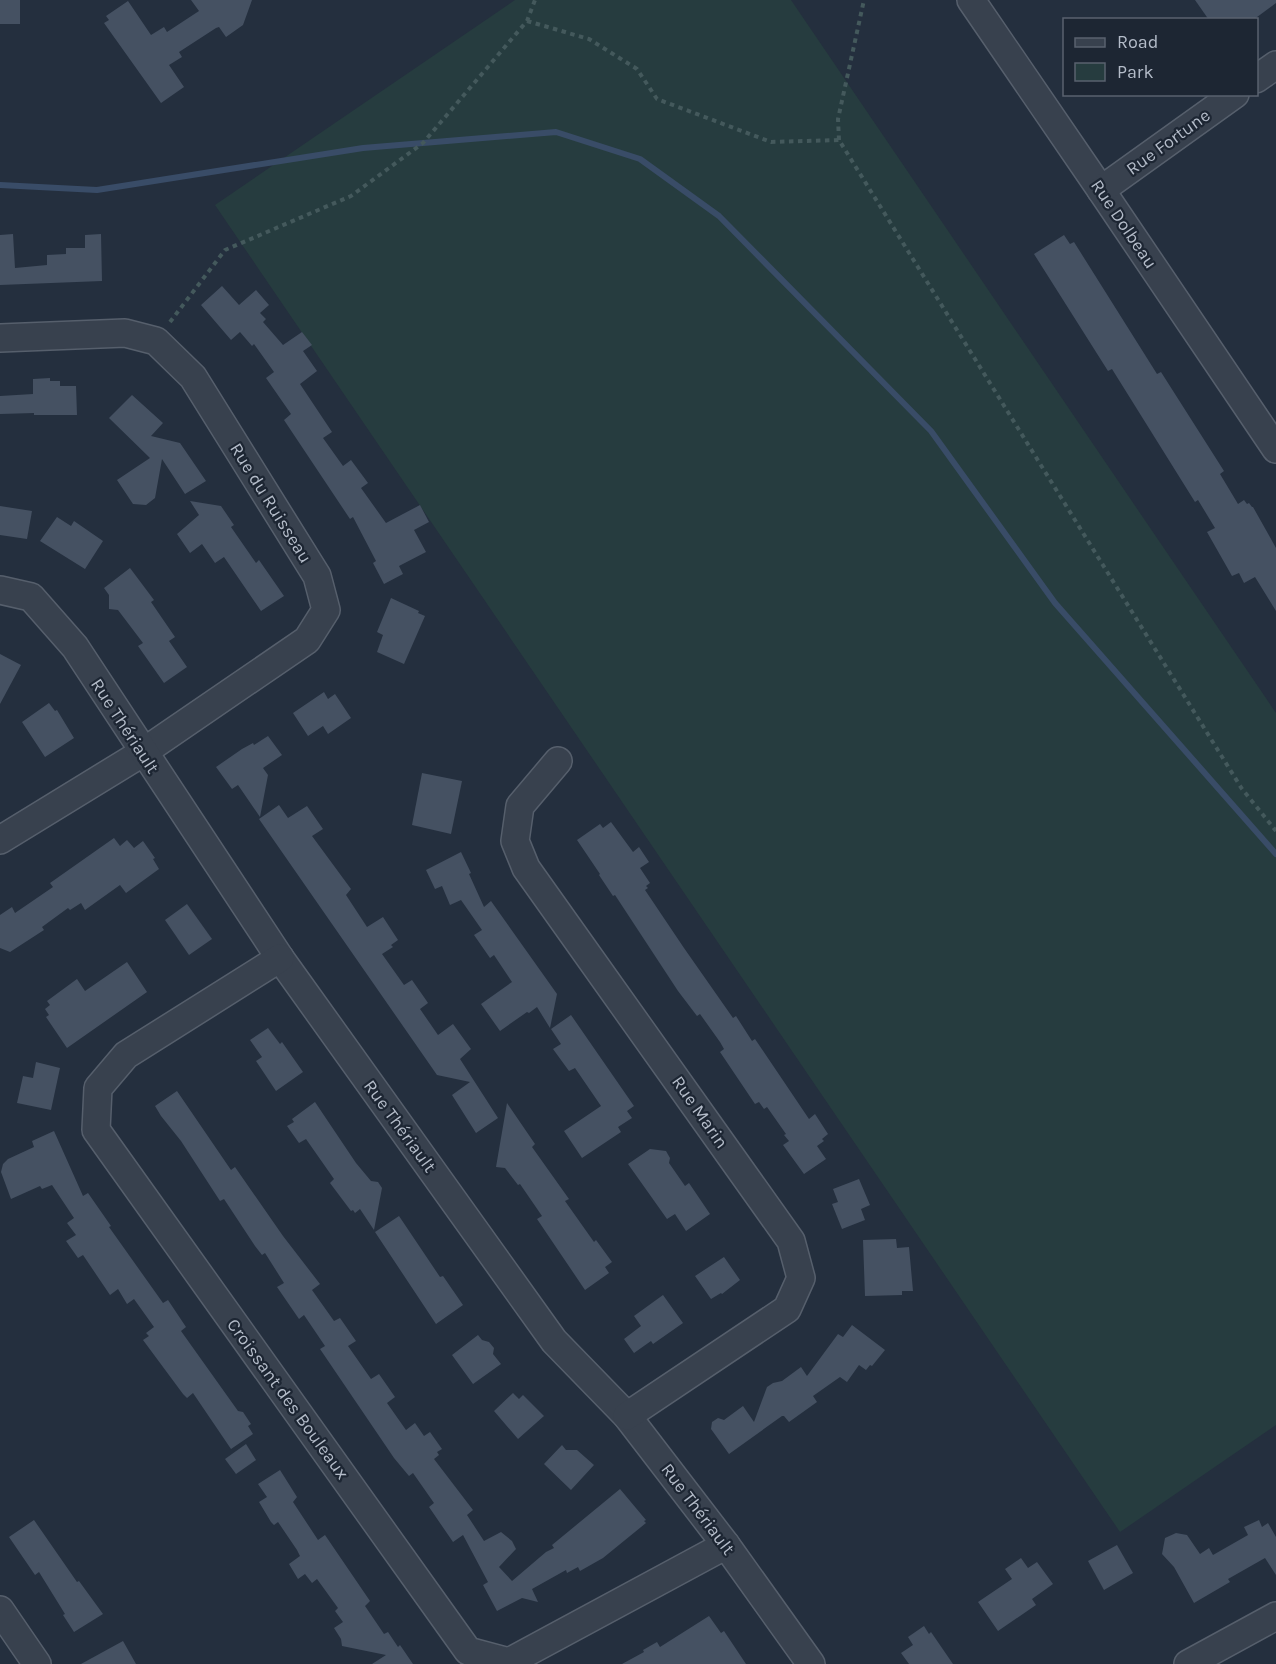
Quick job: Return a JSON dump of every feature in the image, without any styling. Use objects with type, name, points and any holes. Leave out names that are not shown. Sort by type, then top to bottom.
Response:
[{"type":"street","name":"Rue Dolbeau","points":[[970,0],[1276,449]]},
{"type":"street","points":[[1258,78],[1276,65]]},
{"type":"street","name":"Rue Fortune","points":[[1101,190],[1232,96]]},
{"type":"street","points":[[0,338],[125,333],[156,341]]},
{"type":"street","name":"Rue du Ruisseau","points":[[0,840],[142,753],[306,640],[326,610],[318,576],[199,387],[156,341]]},
{"type":"street","name":"Rue Thériault","points":[[0,590],[31,597],[75,647],[142,753],[280,958],[554,1341],[627,1416],[726,1545],[812,1664]]},
{"type":"street","name":"Rue Marin","points":[[558,760],[520,806],[515,841],[526,868],[791,1240],[801,1278],[787,1309],[627,1416]]},
{"type":"street","name":"Croissant des Bouleaux","points":[[280,958],[126,1055],[98,1088],[96,1130],[468,1651],[509,1662],[726,1545]]},
{"type":"street","points":[[0,1610],[36,1664]]},
{"type":"street","points":[[1188,1664],[1276,1616]]},
{"type":"path","points":[[156,341],[225,250],[351,196],[423,143],[527,21],[535,0]]},
{"type":"path","points":[[864,0],[838,119],[839,140],[1242,789],[1276,831]]},
{"type":"path","points":[[527,21],[589,39],[637,69],[657,99],[771,142],[839,140]]},
{"type":"green space","points":[[515,0],[791,0],[1276,713],[1276,1425],[1120,1532],[215,205]]},
{"type":"building","points":[[0,0],[20,0],[20,24],[0,24]]},
{"type":"building","points":[[191,0],[252,0],[243,25],[226,37],[219,27],[216,28],[179,52],[182,57],[169,65],[184,87],[161,103],[104,23],[109,20],[106,16],[128,1],[151,35],[164,27],[167,32],[199,11]]},
{"type":"building","points":[[1195,0],[1276,0],[1276,3],[1256,18],[1208,18]]},
{"type":"building","points":[[13,234],[15,268],[47,265],[47,255],[66,254],[66,248],[85,248],[85,235],[101,234],[102,281],[0,285],[0,235]]},
{"type":"building","points":[[1064,235],[1070,244],[1074,242],[1157,374],[1161,372],[1224,471],[1220,474],[1238,504],[1244,500],[1253,507],[1276,548],[1276,611],[1255,577],[1244,583],[1239,573],[1232,576],[1207,532],[1215,528],[1198,500],[1195,502],[1112,369],[1108,371],[1034,254]]},
{"type":"building","points":[[222,286],[239,305],[256,290],[269,305],[260,313],[266,319],[263,322],[283,345],[302,332],[312,345],[303,351],[317,371],[300,384],[332,432],[323,438],[343,466],[351,460],[368,483],[361,488],[386,523],[420,505],[429,522],[414,530],[426,552],[399,566],[403,574],[384,584],[373,563],[376,561],[353,517],[350,519],[284,420],[291,414],[266,378],[274,372],[254,344],[252,346],[240,332],[231,340],[201,305]]},
{"type":"building","points":[[50,378],[50,381],[60,381],[60,386],[76,386],[77,415],[0,414],[0,396],[33,394],[33,379]]},
{"type":"building","points":[[132,395],[163,423],[151,436],[180,443],[206,481],[185,494],[162,459],[155,498],[146,505],[133,504],[117,480],[150,458],[109,418]]},
{"type":"building","points":[[190,501],[221,506],[234,525],[231,527],[256,563],[259,560],[284,596],[261,611],[224,557],[215,563],[202,544],[190,553],[177,534],[199,515]]},
{"type":"building","points":[[0,506],[32,511],[27,539],[0,535]]},
{"type":"building","points":[[57,517],[71,526],[74,521],[103,541],[85,569],[40,541]]},
{"type":"building","points":[[130,568],[154,600],[151,602],[175,637],[169,641],[187,667],[164,683],[138,646],[143,643],[118,610],[109,609],[109,595],[104,588]]},
{"type":"building","points":[[391,598],[425,616],[404,664],[377,652],[383,635],[377,632]]},
{"type":"building","points":[[0,654],[21,665],[0,704]]},
{"type":"building","points":[[324,692],[328,699],[335,694],[351,718],[328,734],[323,726],[308,736],[293,713]]},
{"type":"building","points":[[49,703],[55,711],[57,710],[74,738],[45,757],[22,722]]},
{"type":"building","points":[[268,736],[282,755],[263,768],[268,775],[260,817],[238,785],[232,789],[216,767],[242,749]]},
{"type":"building","points":[[422,773],[462,781],[451,834],[412,825]]},
{"type":"building","points":[[279,805],[288,818],[307,806],[323,829],[312,836],[351,889],[346,895],[367,927],[383,917],[398,940],[391,945],[393,947],[382,954],[404,985],[412,980],[426,1000],[428,1003],[420,1009],[438,1035],[453,1024],[471,1049],[460,1059],[498,1118],[476,1133],[452,1095],[470,1082],[437,1075],[259,819]]},
{"type":"building","points":[[611,822],[633,852],[639,847],[649,862],[640,868],[650,883],[645,890],[684,948],[733,1018],[736,1016],[752,1041],[755,1039],[809,1119],[815,1114],[828,1134],[817,1146],[826,1159],[804,1174],[783,1145],[789,1141],[784,1135],[786,1134],[767,1107],[764,1109],[759,1102],[755,1104],[720,1052],[724,1049],[720,1042],[700,1014],[697,1016],[678,991],[577,840],[600,824],[603,828]]},
{"type":"building","points":[[114,838],[120,846],[127,840],[134,848],[143,841],[155,858],[153,859],[159,869],[126,893],[120,885],[85,910],[81,903],[70,910],[68,908],[42,927],[44,930],[10,952],[0,948],[0,915],[12,907],[15,913],[53,887],[50,883]]},
{"type":"building","points":[[461,852],[484,907],[491,901],[557,994],[550,1028],[537,1007],[500,1031],[481,1004],[512,982],[494,955],[490,958],[474,935],[482,930],[461,900],[450,905],[442,886],[435,889],[426,870]]},
{"type":"building","points":[[187,904],[212,939],[189,955],[165,920]]},
{"type":"building","points":[[127,962],[147,992],[67,1048],[46,1017],[49,1015],[45,1009],[50,1005],[47,1001],[77,979],[85,991]]},
{"type":"building","points":[[571,1015],[634,1106],[627,1111],[632,1118],[618,1127],[621,1132],[582,1158],[564,1131],[601,1106],[575,1068],[569,1071],[553,1049],[561,1044],[551,1029]]},
{"type":"building","points":[[268,1028],[280,1044],[282,1042],[303,1072],[276,1091],[256,1061],[262,1057],[250,1040]]},
{"type":"building","points":[[36,1062],[60,1068],[51,1110],[17,1103],[23,1076],[33,1078]]},
{"type":"building","points":[[177,1091],[231,1170],[235,1167],[320,1284],[312,1290],[334,1321],[340,1318],[356,1341],[348,1346],[371,1379],[379,1374],[395,1397],[387,1403],[406,1430],[415,1423],[424,1436],[430,1432],[442,1449],[437,1452],[439,1455],[434,1459],[473,1510],[467,1515],[484,1541],[501,1532],[512,1541],[516,1549],[499,1567],[512,1581],[554,1548],[552,1545],[620,1489],[646,1520],[644,1521],[646,1523],[603,1558],[580,1571],[578,1567],[567,1573],[566,1570],[532,1589],[538,1602],[522,1598],[497,1611],[483,1585],[488,1582],[463,1535],[453,1542],[429,1507],[434,1503],[413,1473],[409,1476],[394,1458],[320,1349],[325,1346],[304,1315],[299,1319],[277,1287],[284,1283],[265,1253],[262,1255],[255,1246],[224,1199],[220,1201],[181,1141],[161,1116],[155,1106]]},
{"type":"building","points":[[315,1102],[356,1163],[371,1181],[378,1182],[382,1188],[374,1230],[360,1209],[355,1213],[351,1211],[330,1183],[334,1179],[306,1139],[299,1143],[287,1126],[294,1122],[292,1119]]},
{"type":"building","points":[[507,1103],[535,1144],[532,1147],[569,1199],[565,1201],[594,1242],[596,1240],[612,1262],[605,1267],[609,1273],[585,1290],[537,1219],[542,1216],[520,1184],[518,1185],[505,1168],[496,1167]]},
{"type":"building","points":[[54,1131],[83,1196],[88,1193],[111,1226],[109,1227],[163,1303],[168,1300],[186,1327],[181,1331],[238,1411],[243,1412],[251,1424],[248,1426],[253,1434],[231,1449],[193,1393],[187,1398],[183,1394],[143,1340],[149,1336],[146,1333],[154,1327],[134,1299],[127,1304],[118,1289],[110,1295],[83,1255],[78,1258],[66,1241],[76,1235],[67,1223],[74,1218],[52,1185],[42,1189],[40,1186],[11,1199],[1,1172],[3,1164],[8,1159],[34,1147],[32,1141]]},
{"type":"building","points":[[650,1149],[666,1151],[670,1158],[669,1163],[685,1186],[689,1183],[710,1214],[686,1231],[675,1214],[667,1219],[628,1164]]},
{"type":"building","points":[[859,1179],[870,1205],[861,1209],[865,1220],[842,1229],[832,1204],[838,1202],[833,1189]]},
{"type":"building","points":[[399,1216],[440,1277],[443,1276],[463,1305],[436,1324],[375,1232]]},
{"type":"building","points":[[896,1239],[897,1248],[909,1247],[913,1291],[902,1291],[902,1295],[865,1296],[863,1240]]},
{"type":"building","points":[[724,1257],[740,1280],[722,1294],[711,1299],[695,1276]]},
{"type":"building","points":[[663,1295],[683,1323],[653,1344],[651,1341],[634,1353],[624,1339],[641,1326],[634,1316]]},
{"type":"building","points":[[852,1325],[885,1350],[872,1366],[870,1365],[866,1370],[859,1365],[847,1382],[840,1377],[813,1396],[817,1402],[789,1422],[782,1416],[729,1454],[711,1429],[712,1422],[718,1418],[724,1420],[743,1406],[754,1422],[767,1387],[782,1381],[801,1367],[807,1376],[838,1334],[843,1337]]},
{"type":"building","points":[[478,1335],[494,1348],[493,1354],[501,1364],[473,1384],[452,1355]]},
{"type":"building","points":[[513,1393],[519,1399],[523,1395],[544,1416],[518,1439],[494,1411]]},
{"type":"building","points":[[246,1444],[256,1460],[236,1474],[225,1459]]},
{"type":"building","points":[[562,1445],[566,1450],[577,1450],[594,1465],[571,1490],[544,1464]]},
{"type":"building","points":[[280,1470],[297,1497],[293,1502],[318,1540],[325,1535],[370,1601],[365,1606],[384,1634],[388,1632],[413,1664],[372,1664],[386,1655],[342,1646],[341,1639],[334,1628],[343,1622],[335,1611],[338,1608],[317,1579],[312,1583],[305,1574],[298,1579],[289,1564],[300,1556],[297,1550],[278,1522],[274,1525],[271,1522],[259,1502],[267,1497],[258,1484]]},
{"type":"building","points":[[34,1520],[77,1582],[79,1581],[103,1614],[74,1632],[39,1572],[35,1575],[9,1537]]},
{"type":"building","points":[[1259,1520],[1262,1527],[1268,1523],[1276,1537],[1276,1575],[1265,1558],[1228,1579],[1230,1582],[1194,1603],[1174,1567],[1162,1554],[1165,1538],[1176,1533],[1187,1535],[1200,1554],[1209,1548],[1213,1555],[1248,1535],[1244,1527]]},
{"type":"building","points":[[1117,1545],[1133,1573],[1104,1590],[1088,1561]]},
{"type":"building","points":[[1021,1558],[1028,1568],[1037,1562],[1053,1584],[1032,1599],[1036,1605],[998,1631],[978,1602],[1012,1579],[1005,1569]]},
{"type":"building","points":[[709,1616],[721,1633],[724,1631],[746,1664],[622,1664],[657,1642],[660,1647]]},
{"type":"building","points":[[924,1626],[929,1634],[931,1632],[953,1664],[909,1664],[901,1653],[913,1645],[908,1637]]},
{"type":"building","points":[[123,1641],[136,1664],[81,1664]]},
{"type":"waterway","points":[[0,185],[97,190],[363,148],[556,132],[640,159],[719,216],[931,431],[1055,603],[1276,854]]}]
